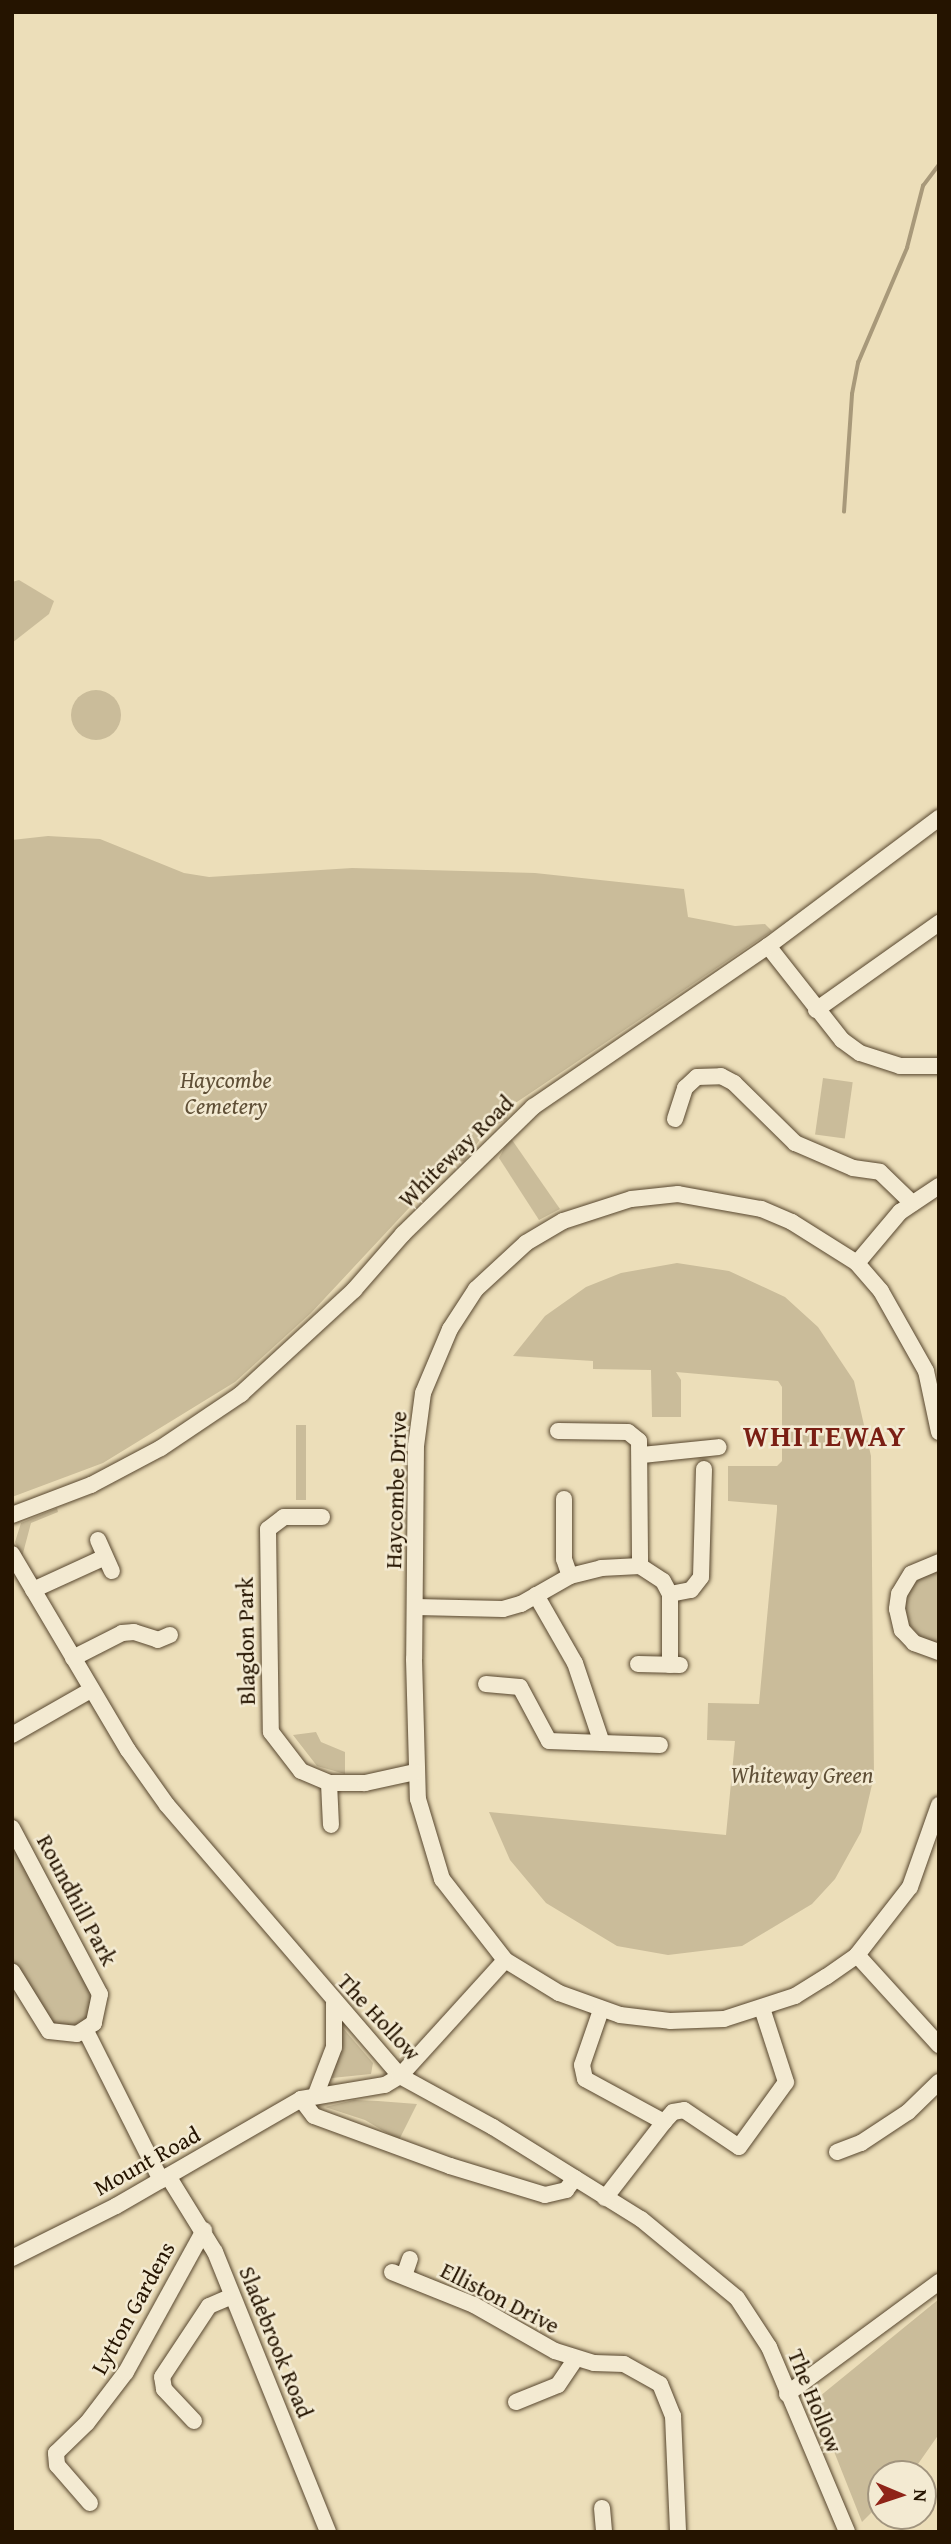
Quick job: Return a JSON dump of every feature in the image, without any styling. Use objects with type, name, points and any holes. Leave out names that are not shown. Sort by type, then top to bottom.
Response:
[{"type":"street","name":"Whiteway Road","points":[[12,1515],[91,1485],[161,1448],[241,1394],[354,1290],[501,1134],[768,946],[939,818]]},
{"type":"street","points":[[816,1010],[939,923]]},
{"type":"street","points":[[768,946],[816,1010],[860,1053],[900,1066],[939,1066]]},
{"type":"street","points":[[675,1119],[685,1088],[697,1077],[721,1076],[734,1083],[795,1143],[853,1168],[880,1172],[912,1203]]},
{"type":"street","points":[[857,1264],[912,1203],[939,1186]]},
{"type":"street","name":"Haycombe Drive","points":[[939,1432],[926,1371],[907,1331],[857,1264],[792,1222],[761,1209],[678,1194],[592,1209],[526,1243],[463,1306],[423,1394],[416,1446],[415,1772],[424,1829],[442,1879],[505,1960],[559,1993],[601,2010],[635,2018],[705,2022],[762,2008],[795,1996],[857,1955],[910,1886],[925,1854],[939,1805]]},
{"type":"street","points":[[558,1431],[628,1432],[639,1441],[642,1455],[640,1566]]},
{"type":"street","points":[[642,1455],[719,1447]]},
{"type":"street","points":[[670,1594],[691,1590],[701,1577],[704,1469]]},
{"type":"street","points":[[559,1509],[564,1559],[570,1576]]},
{"type":"street","name":"Blagdon Park","points":[[322,1517],[284,1517],[268,1529],[271,1732],[283,1753],[301,1771],[329,1783],[365,1783],[415,1772]]},
{"type":"street","points":[[33,1590],[108,1564],[98,1540]]},
{"type":"street","name":"The Hollow","points":[[12,1555],[91,1690],[167,1805],[334,2003],[400,2076],[605,2197],[671,2241],[737,2298],[769,2347],[847,2532]]},
{"type":"street","points":[[939,1562],[911,1574],[899,1594],[897,1609],[902,1630],[914,1643],[939,1652]]},
{"type":"street","points":[[416,1607],[503,1609],[570,1576],[601,1568],[640,1566],[663,1581],[670,1594],[675,1665],[638,1664]]},
{"type":"street","points":[[536,1595],[575,1662],[602,1743]]},
{"type":"street","points":[[73,1658],[122,1633],[134,1632],[158,1640],[170,1635]]},
{"type":"street","points":[[486,1684],[520,1687],[549,1741],[602,1743],[650,1750]]},
{"type":"street","points":[[12,1735],[91,1690]]},
{"type":"street","points":[[329,1783],[331,1825]]},
{"type":"street","name":"Roundhill Park","points":[[12,1828],[100,1994],[101,2009],[86,2031]]},
{"type":"street","points":[[857,1955],[939,2045]]},
{"type":"street","points":[[400,2076],[505,1960]]},
{"type":"street","points":[[12,1971],[49,2031],[69,2035],[86,2031],[164,2178]]},
{"type":"street","points":[[334,2003],[334,2048],[308,2097],[314,2116],[450,2166],[545,2195],[566,2190],[575,2178]]},
{"type":"street","points":[[605,2197],[673,2112],[684,2110],[731,2146],[745,2143],[786,2082],[762,2008]]},
{"type":"street","points":[[601,2010],[581,2074],[664,2122]]},
{"type":"street","name":"Mount Road","points":[[12,2258],[164,2178],[308,2097],[385,2085],[400,2076]]},
{"type":"street","points":[[837,2152],[861,2143],[908,2112],[939,2082]]},
{"type":"street","name":"Sladebrook Road","points":[[164,2178],[204,2230],[328,2532]]},
{"type":"street","name":"Lytton Gardens","points":[[90,2502],[57,2465],[56,2453],[88,2423],[127,2372],[204,2230]]},
{"type":"street","name":"Elliston Drive","points":[[410,2259],[398,2274],[474,2305],[576,2358],[624,2364],[660,2384],[673,2416],[678,2532]]},
{"type":"street","points":[[787,2394],[939,2282]]},
{"type":"street","points":[[194,2421],[164,2389],[162,2377],[209,2306],[232,2296]]},
{"type":"street","name":"Elliston Drive","points":[[516,2402],[558,2385],[576,2358]]},
{"type":"street","points":[[602,2508],[604,2532]]},
{"type":"green space","points":[[19,580],[54,601],[49,614],[12,643],[12,582]]},
{"type":"green space","points":[[96,690],[114,697],[121,715],[114,733],[96,740],[78,733],[71,715],[78,697]]},
{"type":"green space","name":"Haycombe Cemetery","points":[[48,836],[100,839],[184,873],[209,877],[352,868],[535,873],[684,889],[688,917],[735,926],[765,924],[772,931],[511,1106],[507,1119],[487,1130],[464,1161],[451,1163],[311,1313],[235,1382],[103,1463],[12,1497],[12,840]]},
{"type":"green space","points":[[823,1078],[853,1082],[845,1139],[815,1134]]},
{"type":"green space","points":[[510,1137],[560,1209],[539,1220],[499,1158]]},
{"type":"green space","name":"Whiteway Green","points":[[677,1263],[729,1271],[785,1297],[818,1327],[854,1381],[871,1456],[874,1776],[861,1832],[835,1879],[812,1904],[742,1946],[668,1955],[617,1946],[546,1903],[510,1860],[489,1812],[726,1835],[735,1741],[707,1740],[708,1703],[759,1704],[777,1510],[777,1505],[728,1501],[728,1466],[777,1466],[782,1461],[782,1387],[778,1381],[676,1372],[681,1380],[681,1417],[652,1417],[651,1370],[593,1369],[593,1361],[513,1356],[545,1316],[586,1287],[621,1273]]},
{"type":"green space","points":[[296,1425],[306,1425],[306,1500],[296,1500]]},
{"type":"green space","points":[[57,1508],[58,1512],[31,1523],[22,1557],[15,1542],[21,1523]]},
{"type":"green space","points":[[939,1571],[939,1644],[920,1637],[909,1624],[905,1606],[910,1589],[920,1578]]},
{"type":"green space","points":[[316,1732],[321,1742],[345,1752],[345,1774],[317,1766],[293,1735]]},
{"type":"green space","points":[[12,1840],[95,1991],[94,2012],[83,2025],[62,2030],[42,2016],[12,1961]]},
{"type":"green space","points":[[342,2027],[373,2063],[371,2074],[332,2078]]},
{"type":"green space","points":[[354,2100],[417,2104],[399,2140],[365,2120],[325,2107]]},
{"type":"green space","points":[[939,2299],[939,2434],[921,2460],[867,2460],[867,2517],[862,2522],[814,2401]]},
{"type":"waterway","points":[[844,512],[852,394],[858,363],[907,248],[923,186],[939,165]]},
{"type":"district","name":"WHITEWAY","points":[[825,1435]]}]
